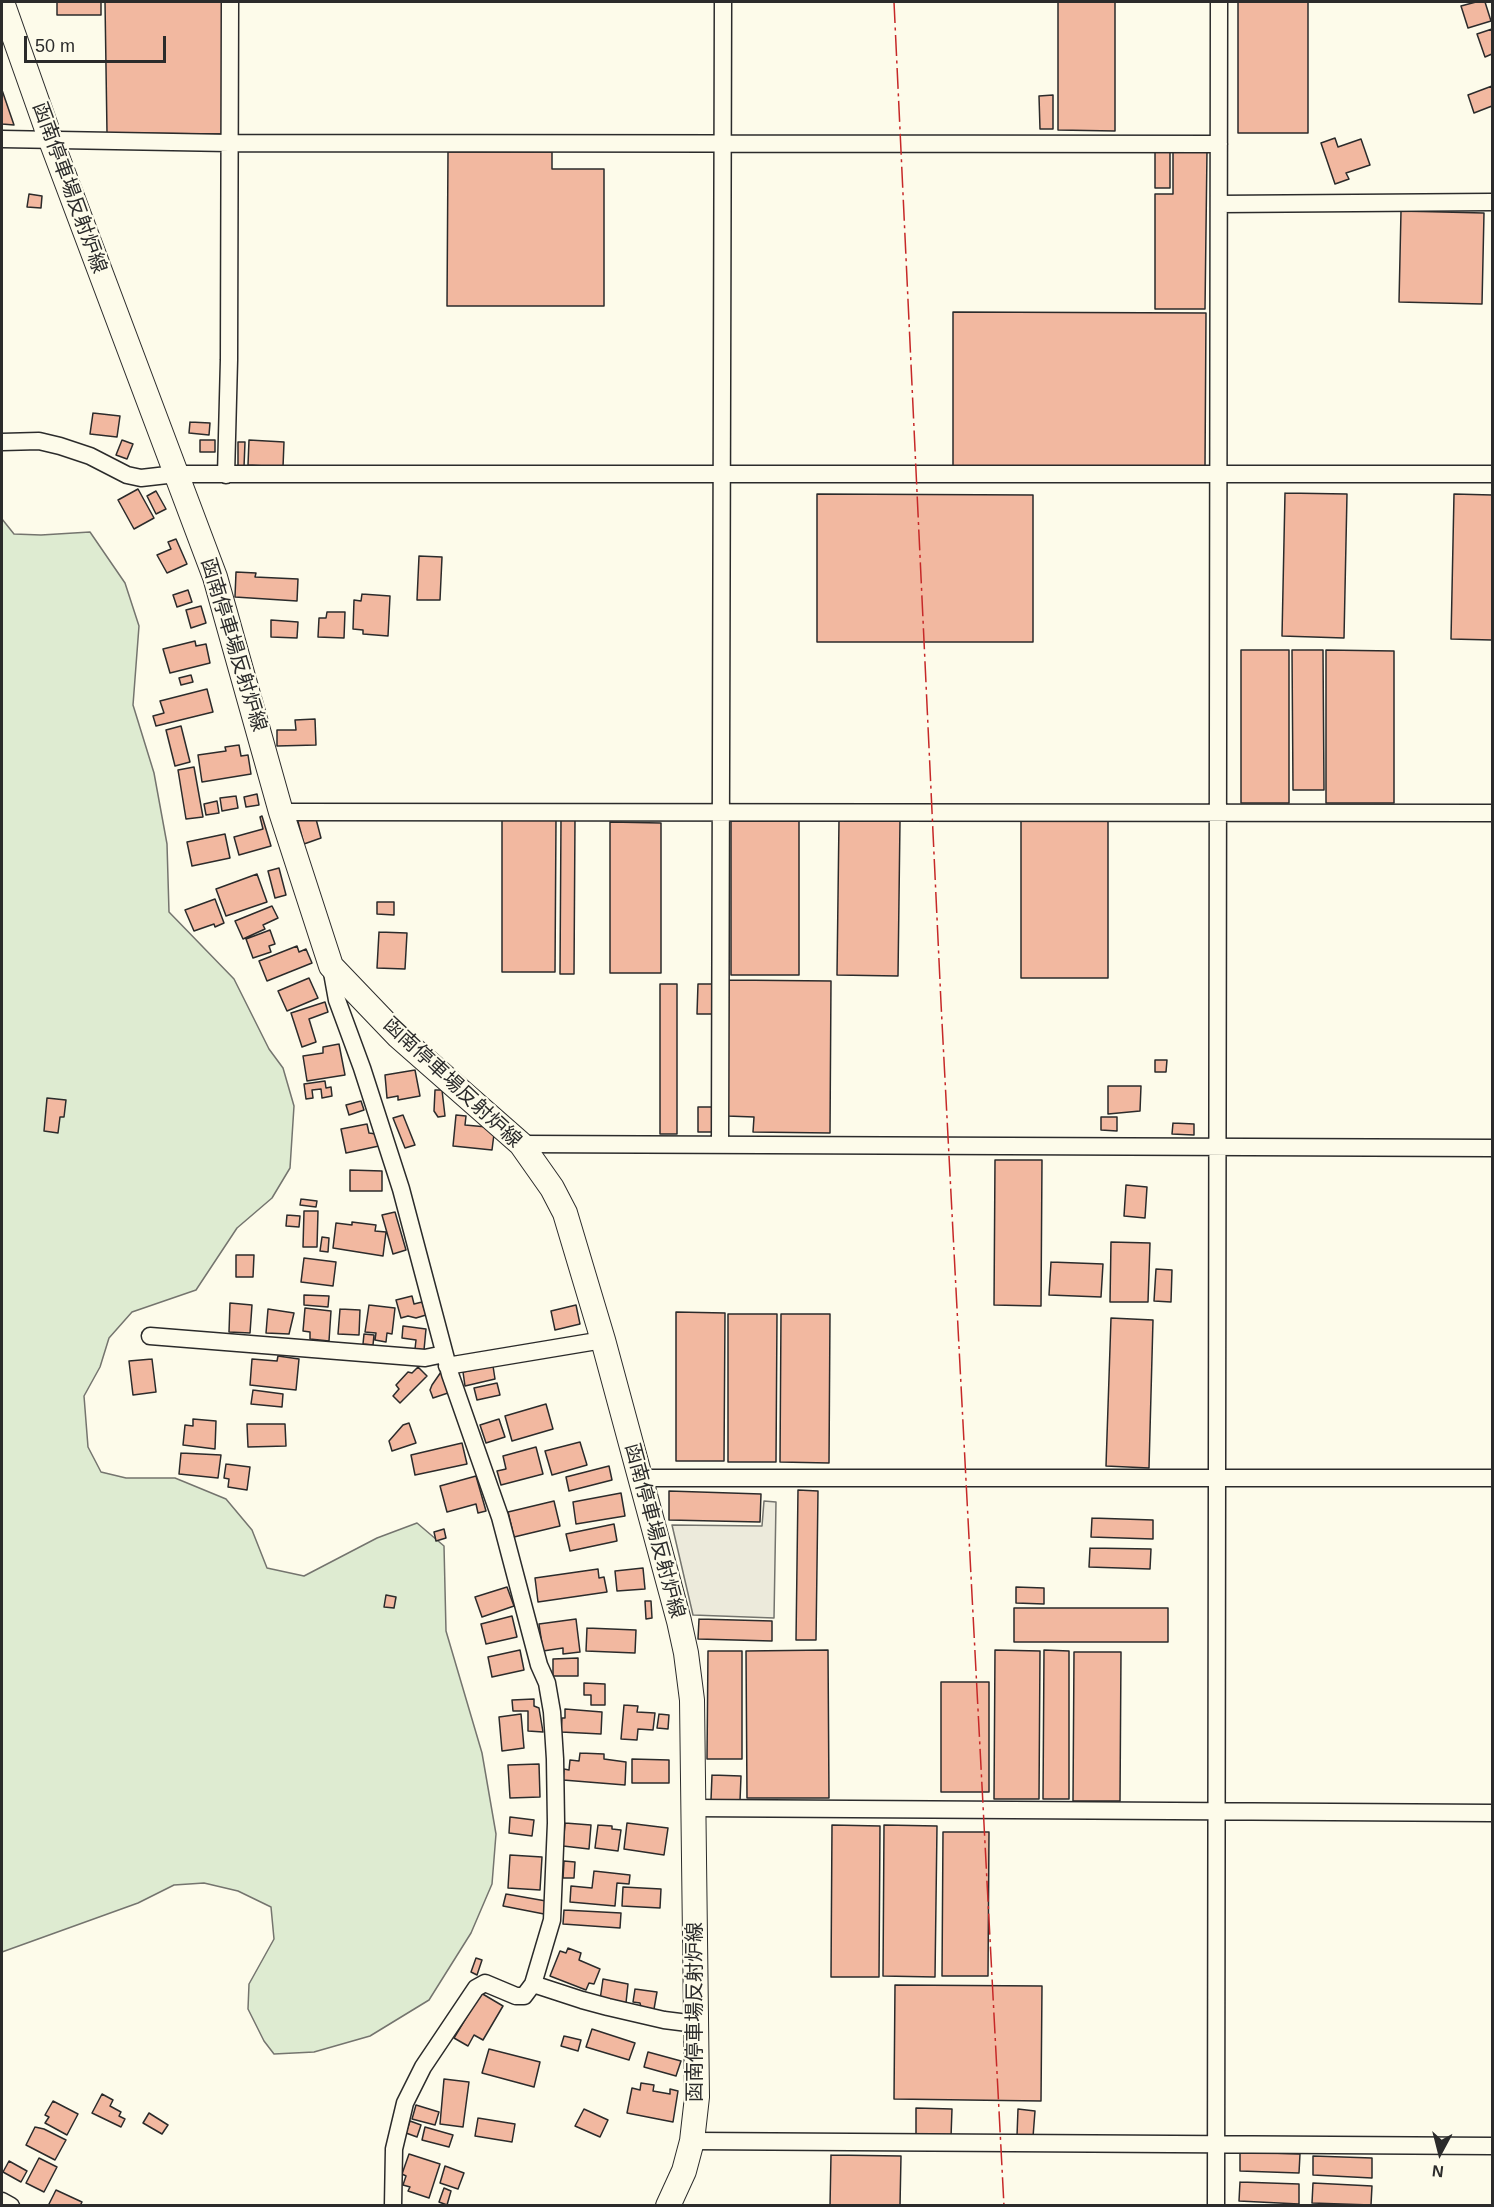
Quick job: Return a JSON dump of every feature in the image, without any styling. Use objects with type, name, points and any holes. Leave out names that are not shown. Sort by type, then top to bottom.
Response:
[{"type":"main road","name":"函南停車場反射炉線","points":[[2,2],[50,138],[215,577],[281,812],[331,966],[398,1036],[521,1144],[552,1188],[565,1213],[641,1478],[686,1653],[692,1700],[697,2097],[692,2141],[684,2171],[668,2205]]},
{"type":"street","points":[[226,476],[229,360],[230,2]]},
{"type":"street","points":[[720,1145],[723,2]]},
{"type":"street","points":[[1216,2205],[1219,2]]},
{"type":"street","points":[[2,139],[50,138],[229,143],[1219,144]]},
{"type":"street","points":[[1219,204],[1492,202]]},
{"type":"street","points":[[2,442],[39,441],[60,446],[90,456],[133,477],[180,485],[226,476],[1492,474]]},
{"type":"street","points":[[281,812],[1492,813]]},
{"type":"street","points":[[331,966],[337,1000],[362,1068],[401,1189],[446,1360],[500,1517],[539,1665],[547,1683],[552,1712],[556,1802],[552,1920],[533,1984],[524,1995],[516,1996],[485,1983],[476,1988],[423,2067],[405,2103],[394,2149],[393,2205]]},
{"type":"street","points":[[521,1144],[1492,1148]]},
{"type":"street","points":[[150,1336],[446,1360],[603,1340]]},
{"type":"street","points":[[641,1478],[1492,1478]]},
{"type":"street","points":[[692,1808],[1492,1813]]},
{"type":"street","points":[[533,1984],[582,2000],[664,2020],[696,2024]]},
{"type":"street","points":[[692,2141],[1492,2146]]},
{"type":"street","points":[[2,2201],[11,2205]]},
{"type":"green space","points":[[2,519],[14,534],[90,532],[125,583],[139,626],[133,705],[154,773],[167,844],[169,912],[234,979],[269,1049],[283,1068],[294,1106],[290,1168],[272,1198],[237,1228],[196,1290],[132,1312],[109,1338],[100,1367],[84,1396],[88,1447],[101,1472],[126,1478],[175,1478],[226,1499],[252,1530],[267,1568],[304,1576],[377,1538],[417,1523],[444,1546],[446,1631],[482,1753],[496,1834],[492,1884],[471,1933],[429,2000],[370,2036],[314,2052],[274,2054],[264,2041],[248,2009],[249,1984],[274,1939],[271,1907],[238,1891],[204,1883],[174,1885],[138,1903],[2,1952]]},
{"type":"shaded area","points":[[764,1501],[776,1502],[774,1618],[693,1615],[672,1525],[762,1526]]},
{"type":"building","points":[[57,2],[101,2],[101,15],[57,15]]},
{"type":"building","points":[[105,2],[222,2],[222,134],[107,133]]},
{"type":"building","points":[[1058,2],[1115,2],[1115,131],[1058,130]]},
{"type":"building","points":[[1238,2],[1308,2],[1308,133],[1238,133]]},
{"type":"building","points":[[1485,2],[1491,21],[1468,28],[1461,6]]},
{"type":"building","points":[[1492,29],[1492,54],[1485,57],[1477,34]]},
{"type":"building","points":[[1492,86],[1492,106],[1474,113],[1468,95]]},
{"type":"building","points":[[2,90],[14,125],[2,124]]},
{"type":"building","points":[[1053,95],[1053,129],[1040,129],[1039,96]]},
{"type":"building","points":[[1335,138],[1338,147],[1361,139],[1370,165],[1346,173],[1349,179],[1335,184],[1321,143]]},
{"type":"building","points":[[1170,151],[1170,188],[1155,188],[1155,152]]},
{"type":"building","points":[[1173,151],[1207,151],[1205,309],[1155,309],[1155,194],[1173,194]]},
{"type":"building","points":[[448,152],[552,152],[552,169],[604,169],[604,306],[447,306]]},
{"type":"building","points":[[29,194],[42,196],[41,208],[27,207]]},
{"type":"building","points":[[1401,211],[1484,213],[1482,304],[1399,302]]},
{"type":"building","points":[[953,312],[1206,313],[1205,467],[953,466]]},
{"type":"building","points":[[93,413],[120,416],[117,437],[90,434]]},
{"type":"building","points":[[190,422],[210,423],[209,435],[189,433]]},
{"type":"building","points":[[122,440],[133,444],[127,459],[116,455]]},
{"type":"building","points":[[200,440],[215,440],[215,452],[200,452]]},
{"type":"building","points":[[249,440],[284,442],[283,467],[248,465]]},
{"type":"building","points":[[238,442],[245,442],[244,467],[238,467]]},
{"type":"building","points":[[138,489],[154,518],[134,529],[118,500]]},
{"type":"building","points":[[156,491],[166,509],[156,514],[147,496]]},
{"type":"building","points":[[1285,493],[1347,494],[1344,638],[1282,636]]},
{"type":"building","points":[[817,494],[1033,495],[1033,642],[817,642]]},
{"type":"building","points":[[1454,494],[1492,495],[1492,640],[1451,639]]},
{"type":"building","points":[[176,539],[187,564],[167,573],[157,555],[171,549],[168,542]]},
{"type":"building","points":[[419,556],[442,557],[440,600],[417,600]]},
{"type":"building","points":[[236,572],[256,573],[255,577],[298,579],[297,601],[235,597]]},
{"type":"building","points":[[188,590],[192,602],[177,607],[173,595]]},
{"type":"building","points":[[362,594],[390,596],[388,636],[363,634],[363,630],[353,629],[354,600],[361,601]]},
{"type":"building","points":[[201,606],[206,623],[191,628],[186,610]]},
{"type":"building","points":[[327,612],[345,612],[344,638],[318,637],[319,618],[326,618]]},
{"type":"building","points":[[271,620],[298,622],[297,638],[271,637]]},
{"type":"building","points":[[195,641],[196,646],[206,644],[210,663],[170,673],[163,649]]},
{"type":"building","points":[[1241,650],[1289,650],[1289,803],[1241,803]]},
{"type":"building","points":[[1292,650],[1323,650],[1324,790],[1293,790]]},
{"type":"building","points":[[1326,650],[1394,651],[1394,803],[1326,803]]},
{"type":"building","points":[[191,675],[193,682],[181,685],[179,678]]},
{"type":"building","points":[[207,689],[213,712],[156,726],[153,716],[164,713],[160,701]]},
{"type":"building","points":[[315,719],[316,745],[277,746],[277,730],[296,730],[295,720]]},
{"type":"building","points":[[181,726],[190,762],[175,766],[166,730]]},
{"type":"building","points":[[239,745],[241,756],[248,755],[251,774],[202,782],[198,755],[226,751],[225,747]]},
{"type":"building","points":[[194,767],[203,817],[186,819],[178,770]]},
{"type":"building","points":[[257,794],[259,805],[246,807],[244,797]]},
{"type":"building","points":[[236,796],[238,808],[222,811],[220,798]]},
{"type":"building","points":[[217,801],[219,813],[206,815],[204,804]]},
{"type":"building","points":[[262,816],[271,846],[239,855],[234,837],[263,829],[260,817]]},
{"type":"building","points":[[297,818],[316,819],[321,838],[304,844]]},
{"type":"building","points":[[502,819],[556,819],[555,972],[502,972]]},
{"type":"building","points":[[561,819],[575,819],[574,974],[560,974]]},
{"type":"building","points":[[839,820],[900,821],[898,976],[837,975]]},
{"type":"building","points":[[731,821],[799,821],[799,975],[731,975]]},
{"type":"building","points":[[1021,821],[1108,821],[1108,978],[1021,978]]},
{"type":"building","points":[[610,822],[661,823],[661,973],[610,973]]},
{"type":"building","points":[[225,834],[230,858],[192,866],[187,842]]},
{"type":"building","points":[[279,868],[286,895],[275,898],[268,871]]},
{"type":"building","points":[[257,874],[267,902],[226,916],[216,889]]},
{"type":"building","points":[[215,899],[224,923],[194,931],[185,910]]},
{"type":"building","points":[[377,902],[394,902],[394,915],[377,914]]},
{"type":"building","points":[[272,906],[278,918],[263,925],[265,929],[243,939],[235,921]]},
{"type":"building","points":[[270,930],[275,944],[269,946],[271,952],[253,958],[246,939]]},
{"type":"building","points":[[379,932],[407,933],[405,969],[377,968]]},
{"type":"building","points":[[297,946],[299,952],[306,949],[312,963],[267,981],[259,961]]},
{"type":"building","points":[[309,978],[318,998],[287,1011],[278,991]]},
{"type":"building","points":[[729,980],[831,981],[830,1133],[753,1132],[754,1117],[727,1116]]},
{"type":"building","points":[[660,984],[677,984],[677,1134],[660,1134]]},
{"type":"building","points":[[698,984],[713,984],[713,1014],[697,1014]]},
{"type":"building","points":[[325,1002],[328,1012],[309,1019],[316,1042],[302,1047],[291,1013]]},
{"type":"building","points":[[339,1044],[345,1075],[307,1081],[303,1056],[323,1053],[323,1047]]},
{"type":"building","points":[[1155,1060],[1167,1060],[1166,1072],[1155,1072]]},
{"type":"building","points":[[415,1070],[420,1096],[398,1100],[398,1096],[387,1098],[385,1075]]},
{"type":"building","points":[[325,1081],[326,1088],[331,1087],[332,1096],[322,1098],[321,1089],[312,1090],[313,1098],[306,1099],[304,1084]]},
{"type":"building","points":[[1108,1086],[1141,1086],[1140,1111],[1108,1114]]},
{"type":"building","points":[[435,1090],[442,1090],[445,1116],[438,1117],[434,1111]]},
{"type":"building","points":[[47,1098],[66,1100],[64,1117],[60,1117],[58,1133],[44,1131]]},
{"type":"building","points":[[361,1101],[364,1110],[349,1115],[346,1105]]},
{"type":"building","points":[[698,1107],[712,1107],[712,1132],[698,1132]]},
{"type":"building","points":[[403,1115],[415,1145],[405,1148],[393,1118]]},
{"type":"building","points":[[456,1115],[466,1116],[465,1125],[487,1127],[494,1134],[492,1150],[453,1146]]},
{"type":"building","points":[[1101,1117],[1117,1117],[1117,1131],[1101,1130]]},
{"type":"building","points":[[1173,1123],[1194,1124],[1194,1135],[1172,1134]]},
{"type":"building","points":[[367,1124],[369,1133],[376,1134],[379,1146],[346,1153],[341,1129]]},
{"type":"building","points":[[995,1160],[1042,1160],[1041,1306],[994,1305]]},
{"type":"building","points":[[350,1170],[382,1171],[382,1191],[350,1191]]},
{"type":"building","points":[[1126,1185],[1147,1187],[1145,1218],[1124,1216]]},
{"type":"building","points":[[301,1199],[317,1201],[316,1207],[300,1205]]},
{"type":"building","points":[[304,1211],[318,1211],[317,1247],[303,1247]]},
{"type":"building","points":[[395,1212],[406,1250],[393,1254],[382,1215]]},
{"type":"building","points":[[287,1215],[300,1216],[299,1227],[286,1226]]},
{"type":"building","points":[[352,1222],[376,1225],[375,1231],[386,1232],[383,1256],[333,1248],[336,1223],[352,1225]]},
{"type":"building","points":[[322,1237],[329,1238],[328,1252],[320,1251]]},
{"type":"building","points":[[1111,1242],[1150,1243],[1148,1302],[1110,1302]]},
{"type":"building","points":[[236,1255],[254,1255],[253,1277],[236,1277]]},
{"type":"building","points":[[304,1258],[336,1262],[333,1286],[301,1282]]},
{"type":"building","points":[[1051,1262],[1103,1264],[1101,1297],[1049,1295]]},
{"type":"building","points":[[1156,1269],[1172,1270],[1171,1302],[1154,1301]]},
{"type":"building","points":[[304,1295],[329,1296],[328,1307],[304,1305]]},
{"type":"building","points":[[412,1296],[414,1304],[422,1302],[426,1315],[401,1318],[396,1300]]},
{"type":"building","points":[[230,1303],[252,1305],[250,1333],[229,1332]]},
{"type":"building","points":[[369,1305],[395,1308],[392,1334],[387,1333],[386,1342],[375,1340],[376,1333],[365,1332]]},
{"type":"building","points":[[576,1305],[580,1324],[555,1330],[551,1311]]},
{"type":"building","points":[[305,1308],[331,1311],[329,1341],[310,1339],[310,1332],[303,1331]]},
{"type":"building","points":[[268,1309],[294,1313],[289,1334],[266,1333]]},
{"type":"building","points":[[340,1309],[360,1310],[359,1335],[338,1334]]},
{"type":"building","points":[[676,1312],[725,1313],[724,1461],[676,1461]]},
{"type":"building","points":[[728,1314],[777,1314],[776,1462],[728,1462]]},
{"type":"building","points":[[781,1314],[830,1314],[829,1463],[780,1462]]},
{"type":"building","points":[[1111,1318],[1153,1320],[1149,1468],[1106,1466]]},
{"type":"building","points":[[403,1326],[426,1329],[424,1350],[415,1349],[416,1340],[402,1338]]},
{"type":"building","points":[[364,1334],[374,1335],[373,1345],[363,1344]]},
{"type":"building","points":[[278,1356],[299,1359],[296,1390],[250,1385],[252,1359],[277,1361]]},
{"type":"building","points":[[152,1359],[156,1392],[133,1395],[129,1361]]},
{"type":"building","points":[[493,1366],[495,1379],[465,1386],[463,1372]]},
{"type":"building","points":[[418,1367],[427,1376],[400,1403],[393,1396],[399,1389],[396,1385],[408,1372],[412,1373]]},
{"type":"building","points":[[441,1372],[448,1393],[433,1398],[430,1390]]},
{"type":"building","points":[[497,1383],[500,1395],[477,1400],[474,1388]]},
{"type":"building","points":[[253,1390],[283,1394],[282,1407],[251,1404]]},
{"type":"building","points":[[546,1404],[553,1429],[512,1441],[505,1416]]},
{"type":"building","points":[[193,1419],[216,1421],[215,1449],[183,1445],[185,1425],[193,1426]]},
{"type":"building","points":[[499,1419],[505,1437],[486,1443],[480,1425]]},
{"type":"building","points":[[409,1423],[416,1443],[392,1451],[389,1441],[403,1425]]},
{"type":"building","points":[[247,1424],[285,1424],[286,1446],[248,1447]]},
{"type":"building","points":[[580,1442],[587,1465],[552,1475],[545,1451]]},
{"type":"building","points":[[462,1443],[467,1464],[415,1475],[411,1455]]},
{"type":"building","points":[[536,1447],[543,1474],[501,1485],[497,1471],[506,1469],[503,1456]]},
{"type":"building","points":[[181,1453],[221,1455],[218,1478],[179,1474]]},
{"type":"building","points":[[226,1464],[250,1467],[247,1490],[228,1487],[229,1479],[224,1478]]},
{"type":"building","points":[[609,1466],[612,1480],[569,1491],[566,1477]]},
{"type":"building","points":[[476,1476],[486,1511],[478,1513],[476,1504],[447,1512],[440,1486]]},
{"type":"building","points":[[798,1490],[818,1491],[816,1640],[796,1640]]},
{"type":"building","points":[[669,1491],[761,1494],[760,1522],[669,1520]]},
{"type":"building","points":[[621,1493],[625,1516],[576,1524],[573,1502]]},
{"type":"building","points":[[554,1501],[560,1526],[514,1537],[508,1512]]},
{"type":"building","points":[[1092,1518],[1153,1520],[1153,1539],[1091,1537]]},
{"type":"building","points":[[614,1524],[617,1541],[570,1551],[566,1534]]},
{"type":"building","points":[[444,1529],[446,1538],[436,1541],[434,1532]]},
{"type":"building","points":[[1090,1548],[1151,1549],[1150,1569],[1089,1567]]},
{"type":"building","points":[[643,1568],[645,1589],[617,1591],[615,1571]]},
{"type":"building","points":[[598,1569],[599,1578],[604,1577],[607,1592],[538,1602],[535,1578]]},
{"type":"building","points":[[507,1587],[514,1606],[482,1617],[475,1597]]},
{"type":"building","points":[[1016,1587],[1044,1588],[1044,1604],[1016,1603]]},
{"type":"building","points":[[386,1595],[396,1597],[394,1608],[384,1607]]},
{"type":"building","points":[[645,1601],[651,1601],[652,1618],[646,1619]]},
{"type":"building","points":[[1014,1608],[1168,1608],[1168,1642],[1014,1642]]},
{"type":"building","points":[[512,1616],[517,1637],[486,1644],[481,1624]]},
{"type":"building","points":[[576,1619],[580,1652],[563,1654],[563,1648],[543,1651],[539,1624]]},
{"type":"building","points":[[699,1619],[772,1621],[772,1641],[698,1639]]},
{"type":"building","points":[[587,1628],[636,1630],[635,1653],[586,1651]]},
{"type":"building","points":[[520,1650],[524,1670],[492,1677],[488,1657]]},
{"type":"building","points":[[828,1650],[829,1798],[747,1798],[746,1651]]},
{"type":"building","points":[[995,1650],[1040,1651],[1039,1799],[994,1799]]},
{"type":"building","points":[[1044,1650],[1069,1651],[1069,1799],[1043,1799]]},
{"type":"building","points":[[708,1651],[742,1651],[742,1759],[707,1759]]},
{"type":"building","points":[[1074,1652],[1121,1652],[1120,1801],[1073,1801]]},
{"type":"building","points":[[578,1658],[578,1676],[553,1676],[553,1659]]},
{"type":"building","points":[[941,1682],[989,1682],[989,1792],[941,1792]]},
{"type":"building","points":[[584,1683],[605,1684],[605,1705],[591,1705],[591,1695],[584,1695]]},
{"type":"building","points":[[534,1699],[534,1706],[539,1708],[543,1732],[528,1731],[528,1711],[513,1711],[512,1700]]},
{"type":"building","points":[[624,1705],[638,1706],[637,1712],[655,1713],[653,1730],[638,1729],[637,1740],[621,1739]]},
{"type":"building","points":[[565,1709],[602,1712],[601,1734],[561,1732]]},
{"type":"building","points":[[521,1714],[524,1748],[502,1751],[499,1717]]},
{"type":"building","points":[[659,1714],[669,1715],[668,1729],[657,1728]]},
{"type":"building","points":[[580,1753],[604,1754],[604,1759],[626,1762],[625,1785],[563,1780],[564,1769],[569,1770],[570,1760],[579,1761]]},
{"type":"building","points":[[632,1759],[669,1760],[669,1783],[632,1783]]},
{"type":"building","points":[[539,1764],[540,1797],[510,1798],[508,1765]]},
{"type":"building","points":[[712,1775],[741,1776],[740,1801],[711,1800]]},
{"type":"building","points":[[510,1817],[534,1820],[532,1836],[509,1833]]},
{"type":"building","points":[[565,1823],[591,1825],[589,1849],[563,1846]]},
{"type":"building","points":[[627,1823],[668,1828],[664,1855],[624,1849]]},
{"type":"building","points":[[598,1825],[612,1826],[612,1829],[621,1830],[618,1851],[595,1848]]},
{"type":"building","points":[[832,1825],[880,1826],[879,1977],[831,1977]]},
{"type":"building","points":[[884,1825],[937,1826],[935,1977],[883,1976]]},
{"type":"building","points":[[943,1832],[989,1832],[988,1976],[942,1976]]},
{"type":"building","points":[[510,1855],[542,1857],[540,1890],[508,1888]]},
{"type":"building","points":[[564,1861],[575,1862],[574,1878],[563,1878]]},
{"type":"building","points":[[594,1871],[630,1875],[629,1884],[617,1883],[615,1906],[570,1902],[571,1886],[592,1888]]},
{"type":"building","points":[[623,1887],[661,1889],[660,1908],[622,1906]]},
{"type":"building","points":[[506,1894],[546,1901],[544,1914],[503,1906]]},
{"type":"building","points":[[564,1910],[621,1913],[620,1928],[563,1924]]},
{"type":"building","points":[[568,1948],[581,1953],[579,1960],[600,1969],[594,1984],[589,1983],[586,1990],[550,1976],[560,1951],[566,1953]]},
{"type":"building","points":[[476,1958],[482,1960],[477,1975],[471,1972]]},
{"type":"building","points":[[603,1979],[628,1984],[626,2003],[600,2000]]},
{"type":"building","points":[[895,1985],[1042,1986],[1041,2101],[894,2099]]},
{"type":"building","points":[[635,1989],[657,1992],[654,2009],[641,2007],[640,2003],[633,2002]]},
{"type":"building","points":[[481,1993],[503,2006],[483,2040],[474,2035],[468,2046],[454,2038]]},
{"type":"building","points":[[592,2029],[635,2043],[629,2060],[586,2047]]},
{"type":"building","points":[[564,2036],[581,2040],[578,2051],[561,2046]]},
{"type":"building","points":[[489,2049],[540,2062],[534,2087],[482,2073]]},
{"type":"building","points":[[648,2052],[681,2061],[676,2076],[644,2067]]},
{"type":"building","points":[[444,2079],[469,2082],[463,2127],[440,2124]]},
{"type":"building","points":[[641,2083],[654,2085],[653,2091],[670,2094],[670,2089],[678,2091],[673,2122],[627,2113],[632,2088],[640,2090]]},
{"type":"building","points":[[102,2094],[113,2100],[110,2106],[121,2112],[119,2116],[125,2119],[121,2127],[92,2113]]},
{"type":"building","points":[[53,2101],[78,2114],[67,2135],[45,2123],[49,2117],[45,2115]]},
{"type":"building","points":[[416,2105],[439,2112],[435,2125],[412,2119]]},
{"type":"building","points":[[916,2108],[952,2109],[951,2137],[916,2136]]},
{"type":"building","points":[[584,2109],[608,2120],[600,2137],[575,2126]]},
{"type":"building","points":[[1018,2109],[1035,2111],[1033,2137],[1017,2136]]},
{"type":"building","points":[[149,2113],[168,2125],[162,2134],[143,2123]]},
{"type":"building","points":[[478,2118],[515,2124],[512,2142],[475,2136]]},
{"type":"building","points":[[410,2121],[421,2125],[417,2137],[406,2133]]},
{"type":"building","points":[[35,2127],[66,2140],[55,2160],[26,2145]]},
{"type":"building","points":[[425,2127],[453,2135],[449,2147],[422,2140]]},
{"type":"building","points":[[1240,2152],[1300,2154],[1299,2173],[1240,2171]]},
{"type":"building","points":[[409,2154],[440,2164],[429,2198],[408,2191],[410,2187],[403,2185],[406,2176],[402,2174]]},
{"type":"building","points":[[831,2155],[901,2156],[900,2206],[830,2206]]},
{"type":"building","points":[[1313,2156],[1372,2158],[1372,2178],[1313,2175]]},
{"type":"building","points":[[39,2158],[57,2167],[44,2192],[26,2183]]},
{"type":"building","points":[[9,2161],[27,2171],[21,2182],[3,2172]]},
{"type":"building","points":[[445,2166],[464,2173],[458,2189],[440,2183]]},
{"type":"building","points":[[1240,2182],[1299,2184],[1299,2204],[1239,2201]]},
{"type":"building","points":[[1313,2183],[1372,2186],[1371,2205],[1312,2203]]},
{"type":"building","points":[[444,2188],[451,2191],[447,2205],[439,2202]]},
{"type":"building","points":[[56,2190],[82,2202],[80,2206],[48,2206]]},
{"type":"power","points":[[894,2],[941,1003],[1004,2206]]}]
